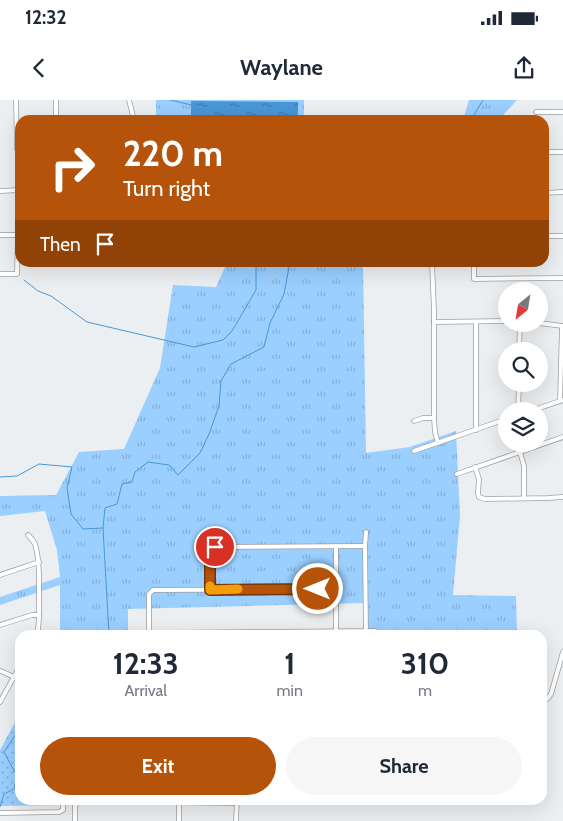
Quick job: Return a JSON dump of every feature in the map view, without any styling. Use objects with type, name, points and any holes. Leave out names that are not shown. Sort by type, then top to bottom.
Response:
[{"type":"street","points":[[16,100],[16,115]]},
{"type":"street","points":[[56,100],[56,115]]},
{"type":"street","points":[[129,100],[133,115]]},
{"type":"street","points":[[536,112],[563,112]]},
{"type":"street","points":[[549,152],[563,152]]},
{"type":"street","points":[[0,190],[15,190]]},
{"type":"street","points":[[549,192],[563,192]]},
{"type":"street","points":[[0,235],[15,235]]},
{"type":"street","points":[[549,236],[563,236]]},
{"type":"street","points":[[0,274],[18,274],[18,267]]},
{"type":"street","points":[[432,267],[434,418],[438,443]]},
{"type":"street","points":[[474,267],[474,278],[563,278]]},
{"type":"street","points":[[434,322],[498,321]]},
{"type":"street","points":[[476,322],[476,430]]},
{"type":"street","points":[[548,324],[562,326],[562,401],[548,405]]},
{"type":"street","points":[[414,421],[423,418],[434,418]]},
{"type":"street","points":[[414,451],[498,422]]},
{"type":"street","points":[[548,442],[563,437]]},
{"type":"street","points":[[457,474],[520,452],[524,466],[524,498]]},
{"type":"street","points":[[475,468],[479,479],[479,497],[485,499],[563,497]]},
{"type":"street","points":[[366,532],[366,630]]},
{"type":"street","points":[[28,535],[33,539],[39,562],[37,630]]},
{"type":"street","points":[[336,546],[336,630]]},
{"type":"street","points":[[210,590],[210,551],[215,547],[365,546]]},
{"type":"street","points":[[0,576],[39,562]]},
{"type":"street","points":[[149,630],[149,594],[153,590],[336,589]]},
{"type":"street","points":[[0,625],[32,615],[39,615]]},
{"type":"street","points":[[547,698],[551,694],[563,652]]},
{"type":"street","points":[[0,702],[14,677],[1,671]]},
{"type":"street","points":[[0,812],[59,812],[63,810],[63,805]]},
{"type":"street","points":[[74,821],[76,805]]},
{"type":"street","points":[[179,805],[179,821]]},
{"type":"street","points":[[236,805],[236,821]]},
{"type":"green space","points":[[156,100],[304,100],[304,115],[156,115]]},
{"type":"green space","points":[[469,100],[517,100],[503,115],[464,115]]},
{"type":"green space","points":[[225,267],[363,267],[366,453],[410,447],[456,431],[460,516],[453,595],[516,596],[517,630],[363,630],[364,603],[128,609],[128,630],[60,630],[60,585],[0,605],[0,597],[60,577],[57,550],[45,511],[0,516],[0,496],[56,495],[79,452],[124,449],[160,368],[173,285],[216,287]]},
{"type":"green space","points":[[15,722],[15,805],[59,805],[0,806],[0,750]]},
{"type":"water","points":[[191,101],[298,102],[298,115],[191,115]]},
{"type":"waterway","points":[[170,100],[192,105]]},
{"type":"waterway","points":[[474,115],[483,100]]},
{"type":"waterway","points":[[24,280],[38,291],[51,296],[87,322],[194,347],[223,340],[232,331],[256,290],[256,267]]},
{"type":"waterway","points":[[109,630],[103,528],[105,508],[117,504],[122,484],[132,482],[135,472],[148,462],[169,465],[178,475],[200,453],[219,406],[221,381],[231,364],[264,347],[270,323],[284,294],[289,267]]},
{"type":"waterway","points":[[0,477],[17,476],[39,464],[72,467],[67,488],[71,514],[83,529],[103,528]]},
{"type":"waterway","points":[[15,736],[4,752],[15,772]]},
{"type":"waterway","points":[[0,807],[4,794],[14,789],[15,785]]},
{"type":"slow traffic","points":[[210,586],[210,590],[238,589]]},
{"type":"route","points":[[215,547],[210,551],[210,590],[318,589]]}]
